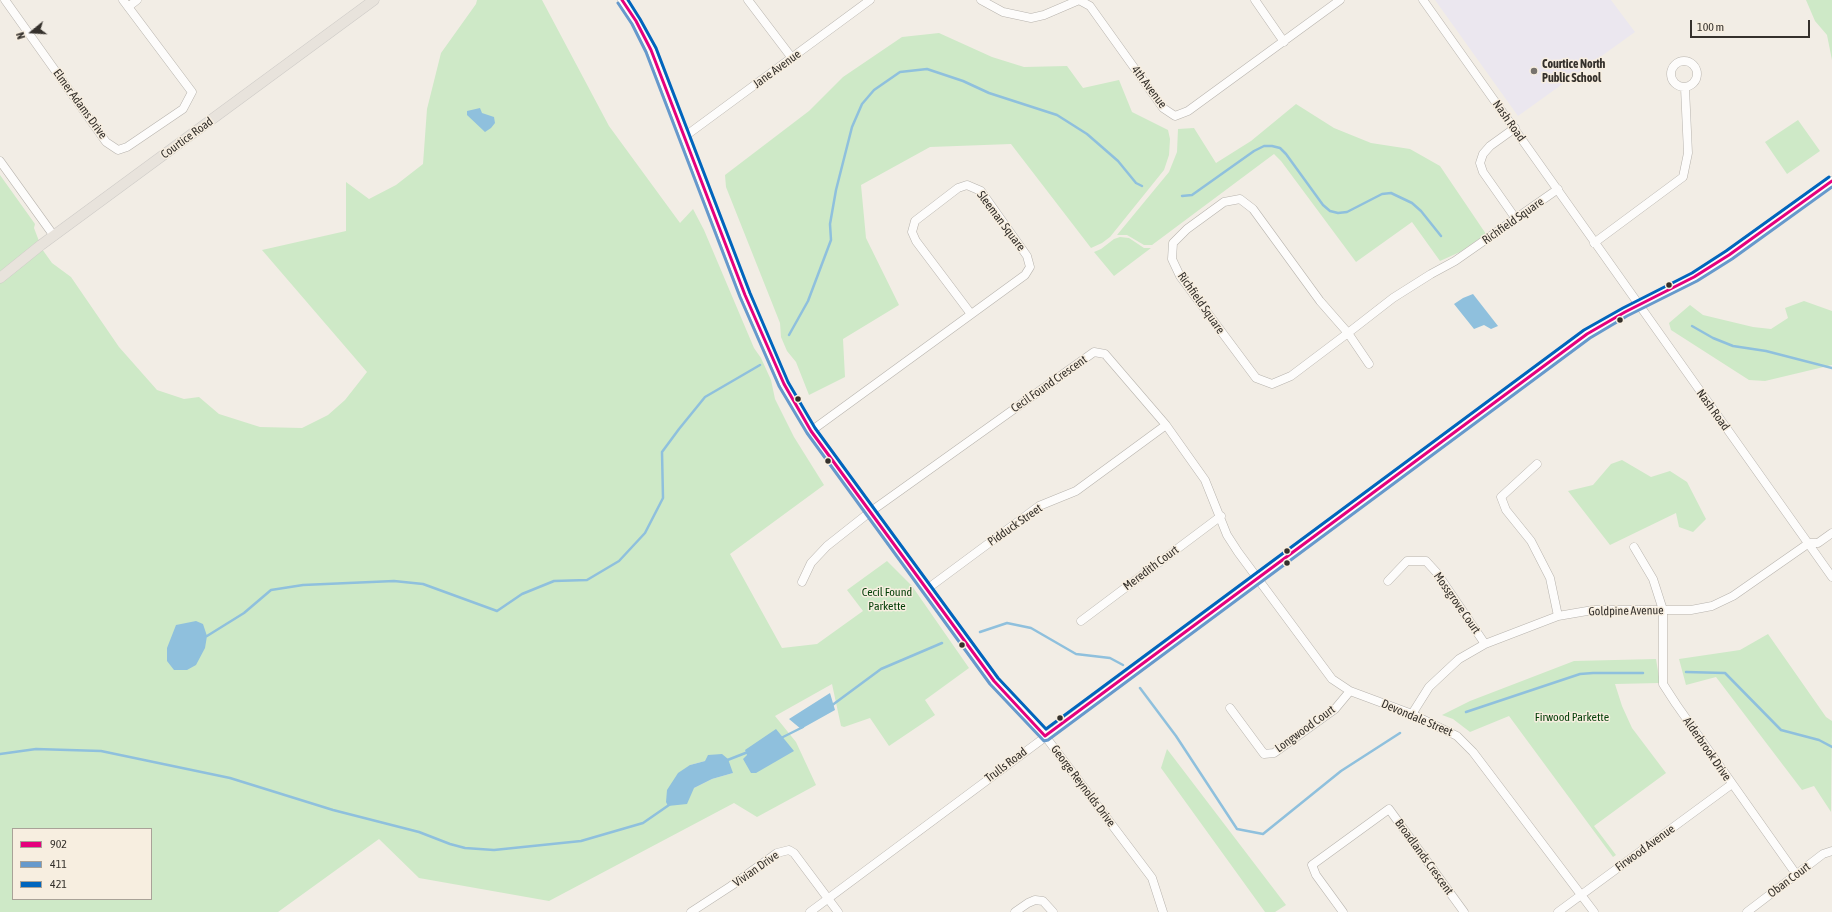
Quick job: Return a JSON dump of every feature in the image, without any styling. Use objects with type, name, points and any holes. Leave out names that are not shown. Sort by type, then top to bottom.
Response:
[{"type":"main road","name":"Courtice Road","points":[[0,278],[54,236],[374,0]]},
{"type":"street","name":"Elmer Adams Drive","points":[[5,0],[106,142],[118,150],[128,147],[183,110],[192,92],[125,3]]},
{"type":"street","points":[[125,3],[137,0]]},
{"type":"street","name":"George Reynolds Drive","points":[[622,0],[636,21],[651,50],[744,295],[784,384],[811,431],[994,681],[1045,736],[1152,878],[1163,912]]},
{"type":"street","points":[[748,0],[792,58]]},
{"type":"street","name":"Jane Avenue","points":[[684,137],[870,0]]},
{"type":"street","name":"4th Avenue","points":[[981,0],[1003,12],[1031,18],[1079,0],[1090,6],[1163,108],[1175,116],[1188,111],[1340,0]]},
{"type":"street","points":[[1255,0],[1284,42]]},
{"type":"street","name":"Nash Road","points":[[1423,0],[1832,577]]},
{"type":"street","points":[[1594,243],[1683,177],[1688,153],[1685,88]]},
{"type":"street","points":[[1515,128],[1490,146],[1483,154],[1480,163],[1483,172],[1516,219]]},
{"type":"street","points":[[0,161],[54,236]]},
{"type":"street","name":"Trulls Road","points":[[810,912],[1581,338],[1639,305],[1694,277],[1729,255],[1832,181]]},
{"type":"street","name":"Sleeman Square","points":[[811,431],[1025,275],[1030,267],[1028,256],[981,191],[967,186],[958,188],[915,221],[912,232],[916,241],[971,314]]},
{"type":"street","name":"Richfield Square","points":[[1348,333],[1320,301],[1253,209],[1240,199],[1224,202],[1187,230],[1173,243],[1172,259],[1180,276],[1256,378],[1272,384],[1291,376],[1348,333],[1393,298],[1431,274],[1455,262],[1558,189]]},
{"type":"street","points":[[1348,333],[1369,364]]},
{"type":"street","name":"Cecil Found Crescent","points":[[802,582],[811,563],[827,546],[870,512],[1094,352],[1105,354],[1166,425],[1205,480],[1221,516],[1227,535],[1257,579]]},
{"type":"street","name":"Pidduck Street","points":[[927,590],[1039,506],[1076,491],[1166,425]]},
{"type":"street","points":[[1537,464],[1501,497],[1506,510],[1531,541],[1550,578],[1558,616]]},
{"type":"street","name":"Meredith Court","points":[[1081,621],[1221,516]]},
{"type":"street","name":"Goldpine Avenue","points":[[1412,714],[1429,687],[1459,659],[1485,644],[1558,616],[1593,610],[1691,610],[1712,606],[1733,596],[1808,543],[1818,543],[1832,533]]},
{"type":"street","name":"Alderbrook Drive","points":[[1634,547],[1653,579],[1663,610],[1664,684],[1676,704],[1796,874]]},
{"type":"street","name":"Mossgrove Court","points":[[1388,581],[1407,561],[1426,561],[1437,573],[1485,644]]},
{"type":"street","name":"Devondale Street","points":[[1257,579],[1332,679],[1350,691],[1412,714],[1457,736],[1473,752],[1594,912]]},
{"type":"street","name":"Longwood Court","points":[[1230,708],[1264,754],[1274,753],[1335,709],[1350,691]]},
{"type":"street","name":"Firwood Avenue","points":[[1558,912],[1732,784]]},
{"type":"street","name":"Broadlands Crescent","points":[[1343,912],[1316,875],[1312,865],[1389,809],[1464,912]]},
{"type":"street","name":"Vivian Drive","points":[[692,912],[783,850],[789,850],[794,853],[838,912]]},
{"type":"street","name":"Oban Court","points":[[1747,912],[1823,854],[1832,851]]},
{"type":"street","points":[[1015,912],[1028,902],[1035,900],[1043,901],[1053,912]]},
{"type":"shaded area","name":"Courtice North Public School","points":[[1435,0],[1611,0],[1635,32],[1518,116]]},
{"type":"green space","name":"Cecil Found Parkette","points":[[477,0],[542,0],[609,126],[680,223],[693,209],[704,230],[754,348],[761,358],[771,380],[775,399],[794,437],[824,485],[730,554],[782,648],[817,644],[863,611],[847,590],[887,561],[912,586],[969,668],[925,700],[935,715],[889,746],[870,718],[844,727],[841,726],[832,684],[775,716],[796,742],[816,785],[757,817],[734,803],[549,901],[419,878],[379,839],[278,912],[0,912],[0,175],[35,224],[34,228],[42,249],[52,263],[71,277],[119,347],[157,390],[184,399],[199,397],[219,414],[260,427],[302,428],[328,415],[345,400],[367,372],[262,250],[346,231],[346,182],[369,199],[396,185],[423,164],[427,109],[441,53],[476,4]],"holes":[[[705,761],[733,773],[712,779],[694,788],[690,765]]]},
{"type":"green space","points":[[1806,0],[1832,0],[1832,60],[1827,35],[1815,21]]},
{"type":"green space","points":[[939,33],[992,57],[1024,67],[1067,66],[1083,88],[1119,80],[1132,112],[1168,130],[1170,139],[1169,155],[1164,170],[1110,237],[1091,248],[1011,144],[930,147],[861,185],[866,238],[899,305],[843,339],[845,377],[809,395],[796,362],[787,351],[781,337],[780,323],[726,187],[725,175],[809,111],[843,77],[902,37]]},
{"type":"green space","points":[[1296,104],[1334,128],[1371,143],[1410,149],[1440,166],[1486,234],[1460,252],[1440,261],[1412,222],[1356,262],[1281,161],[1274,154],[1152,245],[1144,245],[1127,235],[1117,235],[1169,172],[1177,152],[1178,129],[1194,128],[1216,163],[1251,141]]},
{"type":"green space","points":[[1798,120],[1820,151],[1787,174],[1765,142]]},
{"type":"green space","points":[[1120,237],[1129,238],[1144,248],[1151,248],[1114,276],[1094,252],[1101,249],[1114,239]]},
{"type":"green space","points":[[1804,301],[1832,311],[1832,365],[1765,381],[1749,380],[1671,330],[1669,323],[1690,305],[1703,315],[1753,327],[1771,329],[1788,318],[1785,308]]},
{"type":"green space","points":[[1622,460],[1651,477],[1670,471],[1687,482],[1706,519],[1693,532],[1679,527],[1676,513],[1610,545],[1568,491],[1593,485],[1611,464]]},
{"type":"green space","points":[[1768,634],[1826,717],[1832,721],[1831,812],[1814,786],[1802,790],[1716,677],[1686,685],[1679,659],[1740,650]]},
{"type":"green space","name":"Firwood Parkette","points":[[1656,659],[1660,683],[1615,684],[1622,706],[1632,728],[1666,773],[1594,826],[1616,855],[1613,857],[1509,716],[1470,732],[1453,719],[1442,715],[1470,701],[1574,661]]},
{"type":"green space","points":[[1167,749],[1286,905],[1275,912],[1265,912],[1161,768]]},
{"type":"water","points":[[480,108],[482,113],[494,117],[495,123],[485,132],[467,115],[467,111]]},
{"type":"water","points":[[1473,294],[1498,326],[1491,329],[1484,325],[1474,329],[1454,304]]},
{"type":"water","points":[[196,621],[203,624],[207,636],[205,648],[196,665],[187,670],[174,670],[167,661],[167,648],[176,625]]},
{"type":"water","points":[[830,693],[835,710],[801,729],[789,719]]},
{"type":"water","points":[[776,729],[794,751],[756,773],[751,773],[743,759],[747,755],[745,750]]},
{"type":"water","points":[[722,754],[728,759],[733,773],[712,779],[694,788],[687,804],[668,806],[666,802],[667,790],[678,773],[690,765],[705,761],[708,755]]},
{"type":"waterway","points":[[789,335],[808,301],[831,240],[830,224],[836,190],[852,127],[862,104],[874,90],[900,72],[927,69],[963,81],[989,93],[1057,115],[1087,134],[1118,161],[1136,183],[1142,186]]},
{"type":"waterway","points":[[1182,196],[1192,195],[1254,151],[1264,146],[1272,146],[1280,148],[1286,154],[1323,205],[1330,211],[1338,213],[1347,212],[1382,194],[1391,193],[1412,203],[1421,211],[1441,236]]},
{"type":"waterway","points":[[1692,326],[1713,338],[1733,346],[1766,351],[1832,368]]},
{"type":"waterway","points":[[207,636],[244,613],[271,590],[303,585],[394,581],[423,584],[497,611],[522,594],[554,581],[587,580],[619,561],[645,533],[663,498],[662,452],[679,429],[705,397],[760,365]]},
{"type":"waterway","points":[[980,632],[1007,623],[1031,628],[1076,654],[1110,658],[1123,665]]},
{"type":"waterway","points":[[831,706],[881,669],[942,643]]},
{"type":"waterway","points":[[1686,672],[1725,673],[1781,730],[1819,740],[1832,747]]},
{"type":"waterway","points":[[1466,712],[1580,674],[1643,673]]},
{"type":"waterway","points":[[1140,688],[1176,736],[1237,829],[1263,834],[1341,771],[1400,733]]},
{"type":"waterway","points":[[781,738],[803,727]]},
{"type":"waterway","points":[[0,754],[36,749],[101,751],[230,778],[333,810],[419,832],[465,848],[494,850],[581,841],[643,823],[669,805]]},
{"type":"waterway","points":[[725,761],[748,752]]},
{"type":"transit line","name":"902","points":[[622,0],[636,21],[651,50],[745,295],[784,384],[811,431],[994,681],[1045,736],[1587,334],[1625,312],[1694,277],[1729,255],[1832,181]]},
{"type":"transit line","name":"421","points":[[628,0],[656,48],[750,293],[788,382],[815,428],[998,678],[1046,729],[1584,330],[1623,308],[1692,273],[1726,251],[1829,177]]},
{"type":"transit line","name":"411","points":[[618,3],[632,24],[646,52],[740,297],[779,386],[807,433],[990,684],[1044,741],[1048,740],[1590,338],[1627,316],[1697,281],[1732,259],[1832,187]]},
{"type":"place","name":"Courtice North Public School","points":[[1534,71]]}]
